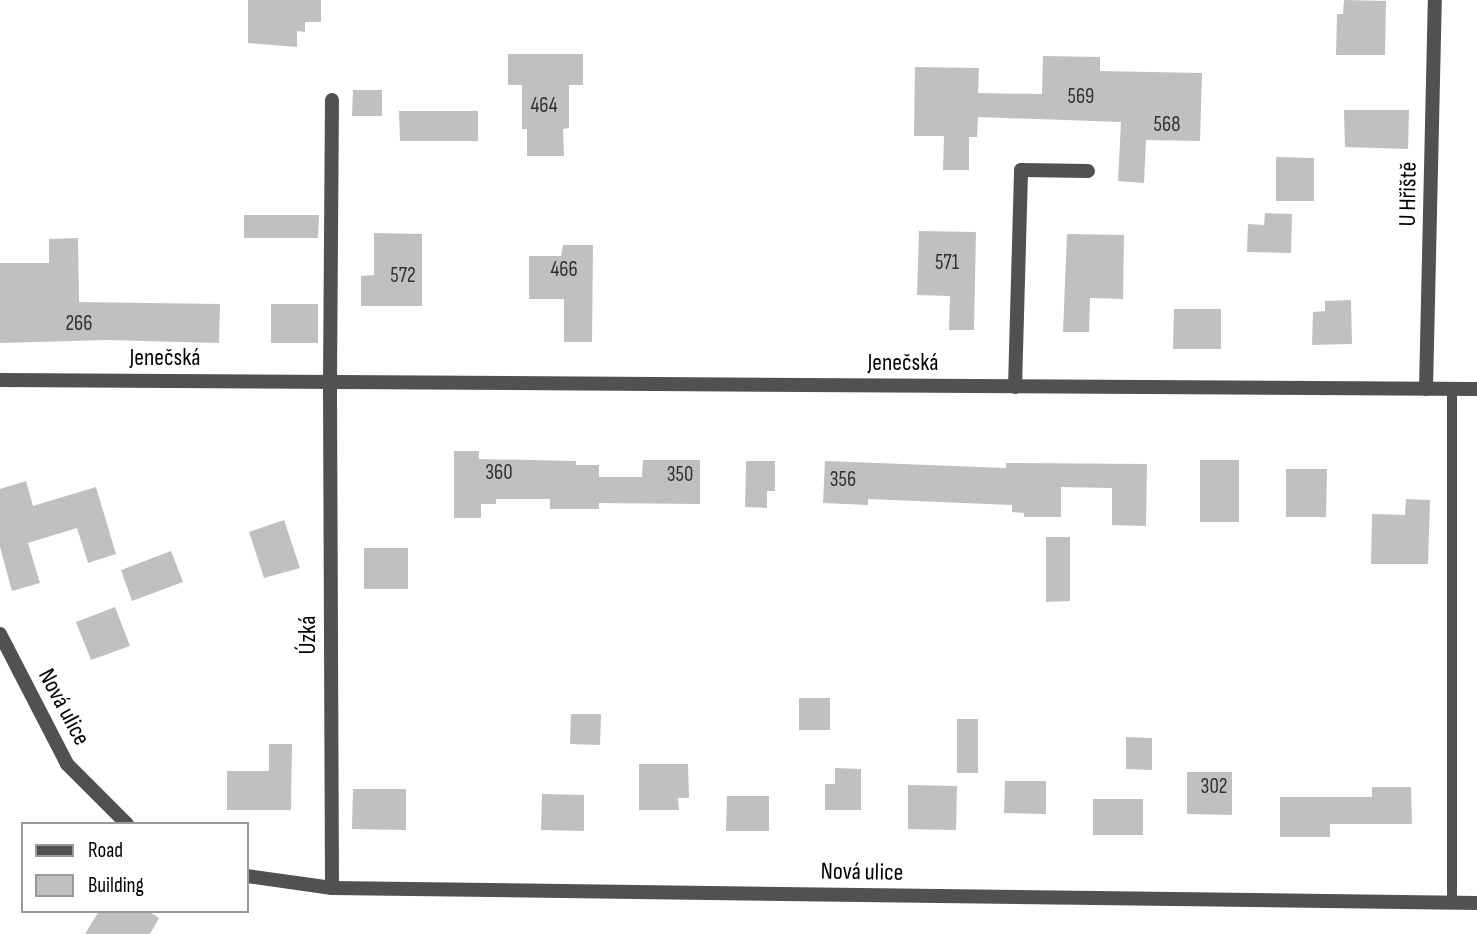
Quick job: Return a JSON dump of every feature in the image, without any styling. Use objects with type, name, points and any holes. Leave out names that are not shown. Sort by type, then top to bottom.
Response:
[{"type":"street","name":"U Hřiště","points":[[1426,389],[1435,0]]},
{"type":"street","points":[[330,382],[332,100]]},
{"type":"street","points":[[1015,387],[1021,170],[1088,171]]},
{"type":"street","name":"Jenečská","points":[[0,380],[1477,390]]},
{"type":"street","name":"Úzká","points":[[330,382],[332,888]]},
{"type":"street","name":"Nová ulice","points":[[0,634],[67,764],[125,822]]},
{"type":"street","name":"Nová ulice","points":[[248,876],[332,888],[1477,903]]},
{"type":"lane","points":[[1451,390],[1452,903]]},
{"type":"building","points":[[248,0],[321,0],[321,22],[305,22],[305,32],[297,31],[297,47],[248,43]]},
{"type":"building","points":[[1344,0],[1386,1],[1385,55],[1336,55],[1337,14],[1343,14]]},
{"type":"building","points":[[508,54],[583,54],[583,85],[569,85],[569,128],[563,129],[564,156],[527,156],[527,129],[522,129],[522,85],[508,85]]},
{"type":"building","points":[[1043,56],[1100,57],[1100,71],[1202,73],[1200,141],[1146,140],[1144,183],[1118,181],[1121,122],[978,117],[977,137],[969,137],[969,170],[943,170],[944,136],[914,136],[915,67],[979,68],[978,93],[1042,94]]},
{"type":"building","points":[[353,90],[382,90],[382,116],[352,116]]},
{"type":"building","points":[[1344,110],[1409,110],[1408,149],[1345,147]]},
{"type":"building","points":[[399,111],[478,111],[478,141],[400,141]]},
{"type":"building","points":[[1276,157],[1314,158],[1314,201],[1276,201]]},
{"type":"building","points":[[1265,213],[1292,214],[1291,253],[1247,252],[1248,224],[1264,225]]},
{"type":"building","points":[[244,215],[319,215],[318,238],[244,238]]},
{"type":"building","points":[[919,231],[976,232],[974,330],[949,330],[950,296],[917,295]]},
{"type":"building","points":[[374,233],[422,234],[422,306],[361,306],[361,276],[374,275]]},
{"type":"building","points":[[1067,234],[1124,235],[1123,299],[1090,298],[1089,332],[1063,332]]},
{"type":"building","points":[[78,238],[79,302],[220,304],[219,343],[106,340],[0,343],[0,263],[49,263],[49,239]]},
{"type":"building","points":[[563,245],[593,245],[592,342],[564,342],[564,299],[529,299],[529,256],[561,256]]},
{"type":"building","points":[[1351,300],[1352,344],[1312,345],[1313,312],[1325,311],[1325,301]]},
{"type":"building","points":[[271,304],[318,304],[318,343],[271,343]]},
{"type":"building","points":[[1174,309],[1221,309],[1221,349],[1173,349]]},
{"type":"building","points":[[454,451],[479,451],[479,459],[576,461],[576,465],[599,465],[599,477],[642,477],[643,460],[700,460],[700,504],[599,503],[599,509],[550,509],[550,499],[496,499],[496,504],[481,504],[481,518],[454,518]]},
{"type":"building","points":[[1200,460],[1239,460],[1239,522],[1200,522]]},
{"type":"building","points":[[746,461],[775,461],[775,491],[767,491],[767,508],[745,507]]},
{"type":"building","points":[[825,461],[1006,468],[1006,463],[1147,464],[1146,526],[1112,525],[1112,488],[1061,487],[1061,517],[1024,517],[1024,513],[1012,512],[1012,505],[868,499],[868,505],[823,503]]},
{"type":"building","points":[[1286,469],[1327,469],[1326,517],[1286,517]]},
{"type":"building","points":[[26,481],[33,506],[96,487],[116,554],[88,563],[77,528],[28,543],[40,583],[12,591],[0,547],[0,489]]},
{"type":"building","points":[[1406,499],[1430,500],[1428,564],[1371,564],[1372,514],[1405,515]]},
{"type":"building","points":[[284,520],[300,568],[264,578],[249,532]]},
{"type":"building","points":[[1046,537],[1070,537],[1070,601],[1046,602]]},
{"type":"building","points":[[364,548],[408,548],[408,589],[364,589]]},
{"type":"building","points":[[171,551],[183,582],[132,601],[121,570]]},
{"type":"building","points":[[115,607],[130,646],[91,660],[76,622]]},
{"type":"building","points":[[799,698],[830,698],[830,730],[799,730]]},
{"type":"building","points":[[571,714],[601,714],[600,745],[570,744]]},
{"type":"building","points":[[957,719],[978,719],[978,773],[957,773]]},
{"type":"building","points":[[1126,737],[1152,738],[1152,770],[1126,769]]},
{"type":"building","points":[[269,744],[292,744],[291,810],[227,810],[227,771],[269,771]]},
{"type":"building","points":[[639,764],[688,764],[689,798],[678,798],[679,810],[639,810]]},
{"type":"building","points":[[835,768],[861,769],[861,810],[825,810],[825,784],[835,784]]},
{"type":"building","points":[[1187,772],[1232,772],[1232,815],[1187,814]]},
{"type":"building","points":[[1005,781],[1046,781],[1046,814],[1004,813]]},
{"type":"building","points":[[908,785],[957,786],[956,830],[908,829]]},
{"type":"building","points":[[1372,787],[1411,787],[1412,824],[1330,824],[1330,837],[1280,837],[1280,797],[1372,797]]},
{"type":"building","points":[[353,789],[406,789],[406,830],[352,829]]},
{"type":"building","points":[[542,794],[584,795],[584,831],[541,830]]},
{"type":"building","points":[[727,796],[769,796],[769,831],[726,831]]},
{"type":"building","points":[[1093,799],[1143,799],[1143,835],[1093,835]]},
{"type":"building","points":[[98,913],[151,913],[159,918],[150,934],[85,934]]}]
